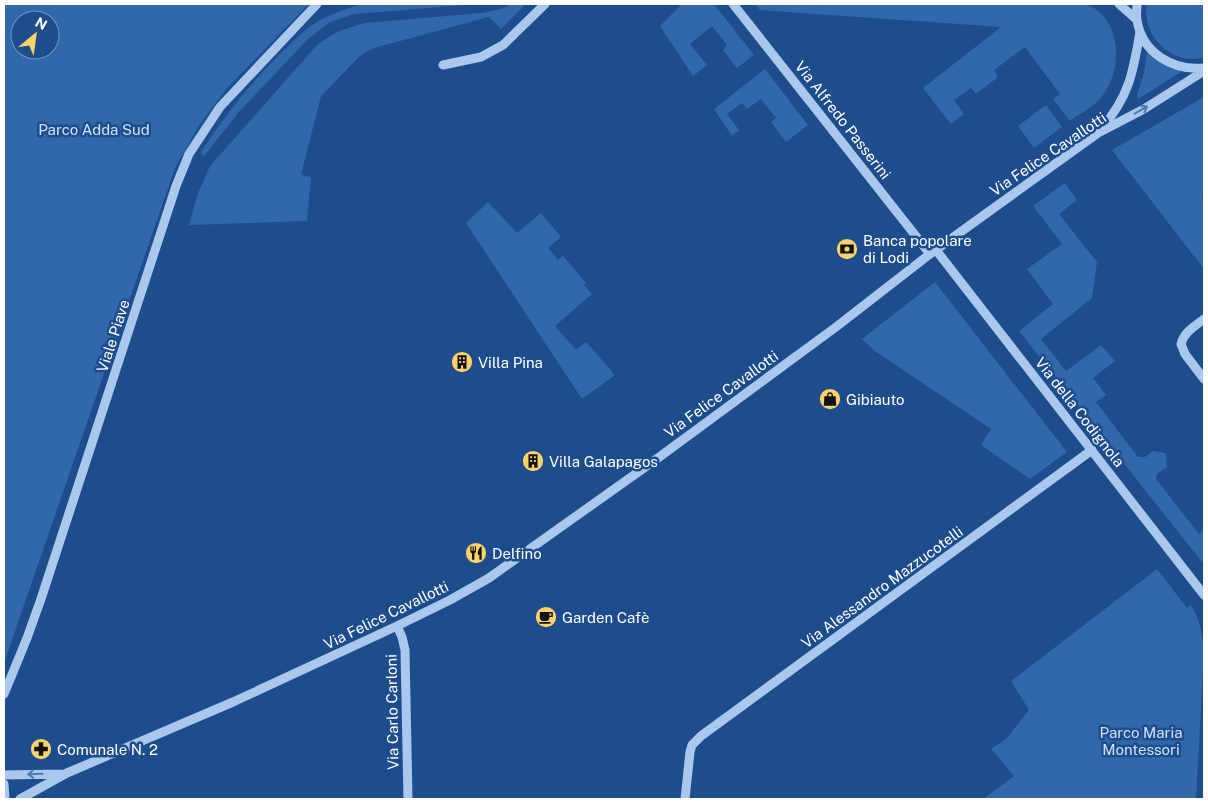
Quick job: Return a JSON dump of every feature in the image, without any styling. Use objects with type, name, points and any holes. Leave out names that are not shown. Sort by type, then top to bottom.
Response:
[{"type":"street","name":"Viale Piave","points":[[4,694],[41,599],[183,167],[204,129],[220,107],[317,4]]},
{"type":"street","name":"Viale Piave","points":[[302,19],[323,4]]},
{"type":"street","points":[[443,65],[481,57],[503,45],[545,4]]},
{"type":"street","name":"Via Alfredo Passerini","points":[[733,4],[933,252]]},
{"type":"street","points":[[1119,4],[1137,20]]},
{"type":"street","name":"Via Felice Cavallotti","points":[[1137,4],[1137,20],[1140,32],[1148,46],[1165,61],[1181,67],[1204,69]]},
{"type":"street","points":[[1098,133],[1116,110],[1130,85],[1140,32]]},
{"type":"street","name":"Via Felice Cavallotti","points":[[20,799],[67,774],[233,702],[397,626],[478,584],[547,538],[779,370],[933,252],[1098,133],[1144,109],[1204,69]]},
{"type":"street","name":"Via della Codignola","points":[[933,252],[1203,591]]},
{"type":"street","points":[[1204,319],[1184,336],[1181,344],[1184,354],[1204,380]]},
{"type":"street","name":"Via Alessandro Mazzucotelli","points":[[685,799],[692,745],[701,736],[1092,450]]},
{"type":"street","name":"Via Carlo Carloni","points":[[397,626],[405,650],[408,799]]},
{"type":"street","name":"Via Felice Cavallotti","points":[[4,775],[67,774]]},
{"type":"street","points":[[4,784],[5,799]]},
{"type":"green space","name":"Parco Adda Sud","points":[[4,4],[309,4],[229,86],[200,124],[175,168],[4,663]]},
{"type":"green space","points":[[362,4],[477,4],[354,14],[330,22],[308,39],[238,113],[205,155],[202,156],[201,152],[229,112],[260,74],[283,51],[318,21]]},
{"type":"green space","points":[[511,4],[526,4],[501,29],[489,17],[374,48],[362,54],[321,96],[301,175],[311,177],[307,221],[189,225],[198,193],[210,166],[318,44],[337,32],[364,23],[482,13],[501,9]]},
{"type":"green space","points":[[682,4],[714,4],[754,55],[737,68],[723,50],[727,45],[712,26],[690,44],[707,65],[693,76],[660,26]]},
{"type":"green space","points":[[755,4],[1086,4],[1098,11],[1107,20],[1116,45],[1114,71],[1100,99],[1070,121],[1053,99],[1060,94],[1025,47],[994,70],[998,77],[976,94],[971,88],[954,100],[964,114],[951,124],[923,88],[1001,27],[760,10]]},
{"type":"green space","points":[[1147,4],[1204,4],[1204,58],[1192,59],[1181,57],[1170,53],[1161,46],[1149,27],[1146,16]]},
{"type":"green space","points":[[1147,52],[1181,72],[1138,99],[1137,95],[1144,73]]},
{"type":"green space","points":[[765,69],[808,125],[786,142],[771,122],[776,118],[761,99],[747,109],[742,103],[727,114],[739,130],[732,136],[714,109]]},
{"type":"green space","points":[[1204,97],[1204,193],[1202,195],[1204,199],[1204,269],[1112,150]]},
{"type":"green space","points":[[1046,105],[1062,127],[1034,148],[1018,126]]},
{"type":"green space","points":[[1065,183],[1077,200],[1059,214],[1097,262],[1092,298],[1041,339],[1066,371],[1101,345],[1115,361],[1093,378],[1106,395],[1096,402],[1138,457],[1145,457],[1153,451],[1166,453],[1167,467],[1157,474],[1156,479],[1199,534],[1204,530],[1204,560],[1202,562],[1019,331],[1053,304],[1027,269],[1062,244],[1033,206]]},
{"type":"green space","points":[[488,202],[517,233],[541,213],[561,237],[548,248],[558,260],[563,256],[586,283],[584,285],[592,294],[555,326],[576,350],[586,342],[615,375],[582,399],[466,223]]},
{"type":"green space","points":[[935,282],[1067,452],[1030,479],[981,445],[991,429],[875,351],[862,339]]},
{"type":"green space","name":"Parco Maria Montessori","points":[[1157,569],[1187,608],[1191,605],[1197,616],[1202,634],[1204,653],[1196,799],[983,799],[1014,776],[991,749],[1006,739],[1029,710],[1011,681]]},
{"type":"place","name":"Banca popolare di Lodi","points":[[847,249]]},
{"type":"place","name":"Villa Pina","points":[[462,362]]},
{"type":"place","name":"Gibiauto","points":[[830,399]]},
{"type":"place","name":"Villa Galapagos","points":[[533,461]]},
{"type":"place","name":"Delfino","points":[[476,553]]},
{"type":"place","name":"Garden Cafè","points":[[546,617]]},
{"type":"place","name":"Comunale N. 2","points":[[41,749]]}]
